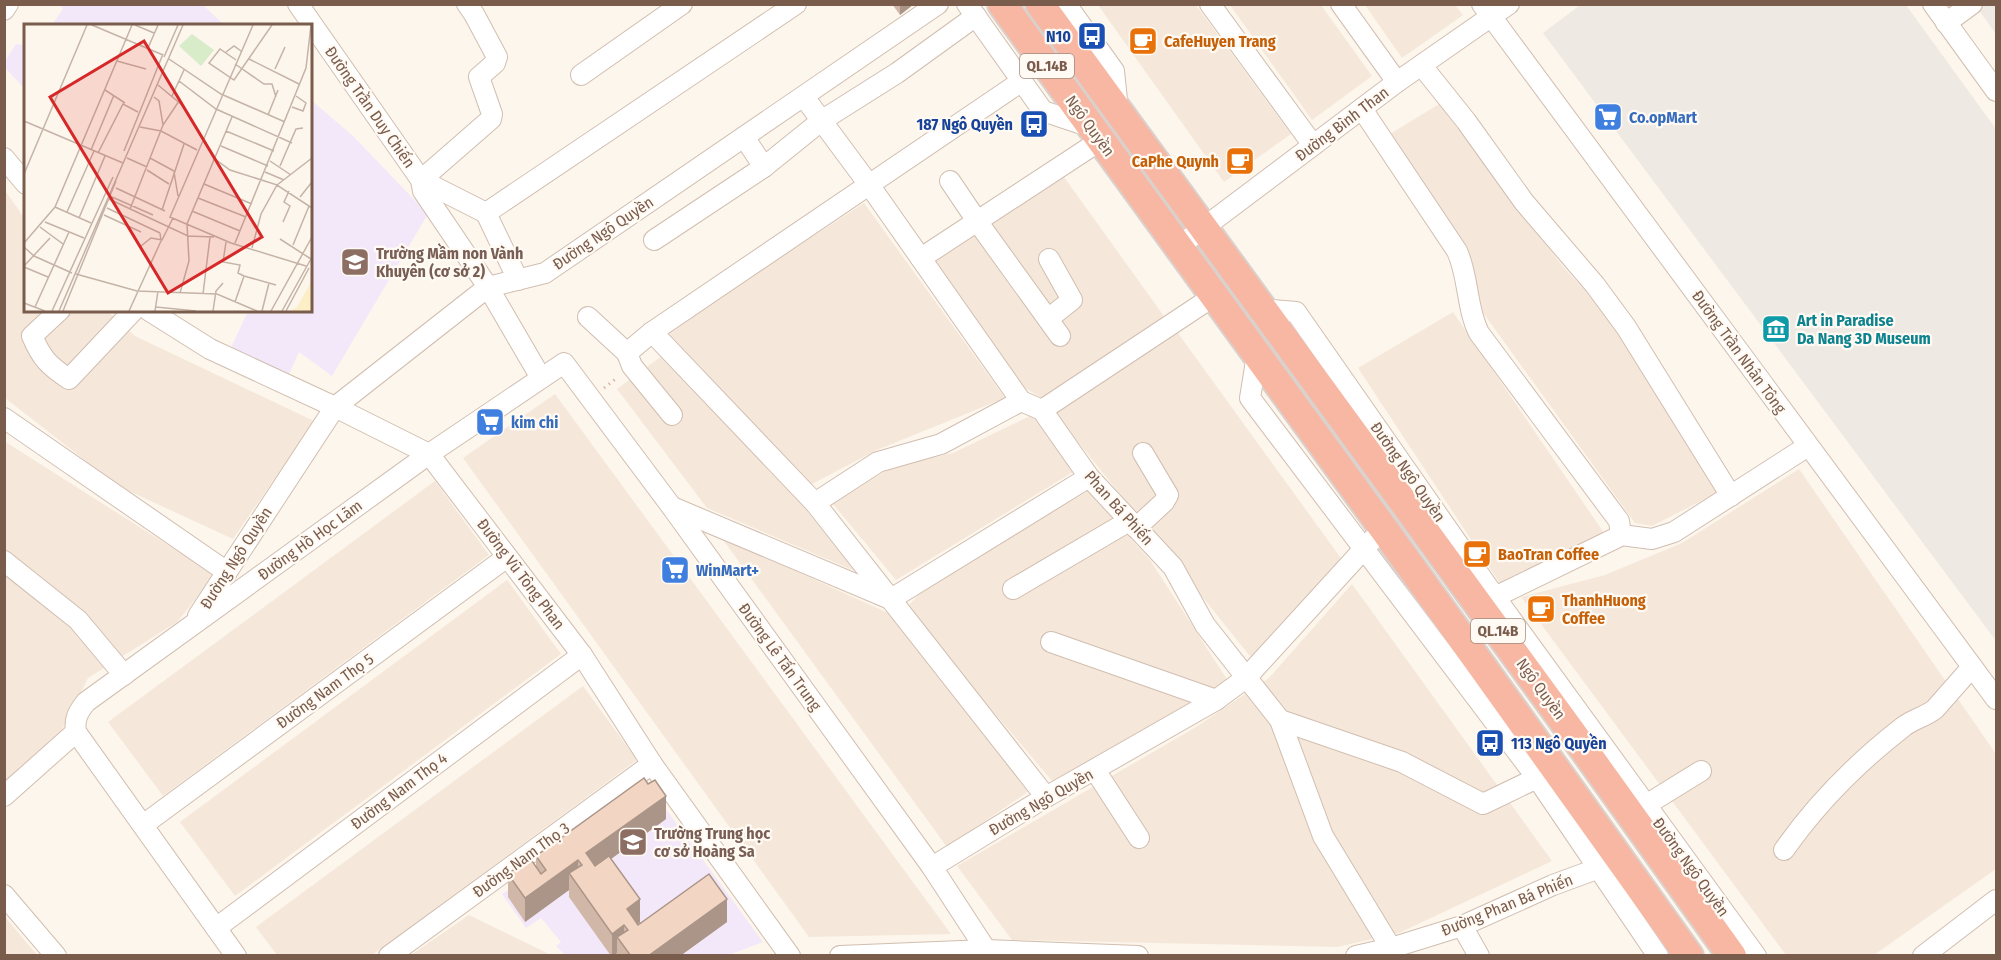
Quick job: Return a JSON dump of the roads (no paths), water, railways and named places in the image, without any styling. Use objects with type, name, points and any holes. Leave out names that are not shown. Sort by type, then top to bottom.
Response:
[{"type":"highway","name":"Ngô Quyền","points":[[1002,4],[1178,247]]},
{"type":"highway","name":"Ngô Quyền","points":[[1041,4],[1119,112]]},
{"type":"highway","name":"QL.14B","points":[[1119,112],[1262,309]]},
{"type":"highway","name":"QL.14B","points":[[1178,247],[1214,296]]},
{"type":"highway","name":"Ngô Quyền","points":[[1214,296],[1257,355],[1374,539],[1609,864],[1689,956]]},
{"type":"highway","name":"Ngô Quyền","points":[[1262,309],[1563,720],[1732,956]]},
{"type":"street","points":[[4,10],[8,4]]},
{"type":"street","name":"Đường Trần Duy Chiến","points":[[298,4],[421,180],[486,213]]},
{"type":"street","points":[[581,75],[682,4]]},
{"type":"street","points":[[518,280],[486,213],[796,4]]},
{"type":"street","name":"Đường Ngô Quyền","points":[[191,627],[335,407],[488,287],[544,273],[938,4]]},
{"type":"street","points":[[1066,4],[1114,71],[1119,112]]},
{"type":"street","points":[[1210,4],[1313,145]]},
{"type":"street","points":[[1341,4],[1397,82]]},
{"type":"street","name":"Đường Bình Than","points":[[1178,247],[1397,82],[1422,66],[1487,11],[1509,4]]},
{"type":"street","points":[[1933,4],[1996,91]]},
{"type":"street","points":[[1946,23],[1972,4]]},
{"type":"street","points":[[471,9],[497,57],[495,63],[479,78],[492,114],[491,119],[421,180],[425,195],[488,287],[541,378]]},
{"type":"street","points":[[654,240],[764,167],[821,121],[897,73],[971,10],[1043,111],[1096,134]]},
{"type":"street","name":"Đường Trần Nhân Tông","points":[[1487,11],[1972,667],[1995,692]]},
{"type":"street","points":[[880,44],[897,73]]},
{"type":"street","points":[[1422,66],[1466,121],[1524,202],[1595,285],[1626,327],[1731,496]]},
{"type":"street","points":[[630,360],[652,332],[1022,81]]},
{"type":"street","points":[[804,97],[870,186],[1021,401],[1042,410],[1214,296]]},
{"type":"street","points":[[1362,109],[1457,251],[1465,273],[1469,309],[1479,333],[1619,521],[1621,534]]},
{"type":"street","points":[[921,258],[977,221],[1096,134]]},
{"type":"street","points":[[744,137],[764,167]]},
{"type":"street","points":[[4,158],[24,182]]},
{"type":"street","points":[[950,181],[1060,336]]},
{"type":"street","points":[[1048,319],[1072,300],[1049,259]]},
{"type":"street","name":"Đường Ngô Quyền","points":[[1262,309],[1296,312],[1495,597],[1756,956]]},
{"type":"street","points":[[58,312],[32,336],[39,353],[50,367],[69,379],[132,312]]},
{"type":"street","name":"Đường Vũ Tông Phan","points":[[151,312],[210,349],[429,454],[582,655],[652,764],[790,956]]},
{"type":"street","points":[[588,317],[630,360],[672,414]]},
{"type":"street","points":[[652,332],[815,503],[1046,797]]},
{"type":"street","name":"Đường Hồ Học Lãm","points":[[76,732],[75,723],[78,713],[86,702],[429,454],[564,363]]},
{"type":"street","name":"Đường Lê Tấn Trung","points":[[564,363],[671,506],[932,867],[988,952]]},
{"type":"street","points":[[815,503],[878,462],[941,444],[1021,401]]},
{"type":"street","name":"Phan Bá Phiến","points":[[1042,410],[1089,477],[1173,567],[1205,625],[1280,720],[1323,836],[1391,948]]},
{"type":"street","points":[[4,418],[227,572]]},
{"type":"street","points":[[1495,597],[1621,534],[1642,539],[1663,537],[1674,532],[1808,446]]},
{"type":"street","points":[[1013,589],[1133,525],[1164,501],[1168,495],[1143,453]]},
{"type":"street","points":[[891,599],[1089,477]]},
{"type":"street","points":[[671,506],[891,599]]},
{"type":"street","points":[[1374,539],[1537,778],[1609,864],[1658,956]]},
{"type":"street","name":"Đường Ngô Quyền","points":[[932,867],[1046,797],[1216,700],[1246,678],[1374,539]]},
{"type":"street","name":"Đường Nam Thọ 5","points":[[143,825],[507,557]]},
{"type":"street","points":[[4,561],[78,620],[123,675]]},
{"type":"street","points":[[1051,642],[1216,700]]},
{"type":"street","name":"Đường Nam Thọ 4","points":[[216,928],[582,655]]},
{"type":"street","points":[[1784,850],[1853,769],[1915,718],[1929,714],[1935,709],[1972,667]]},
{"type":"street","points":[[1280,720],[1402,762],[1483,804],[1537,778]]},
{"type":"street","points":[[4,796],[76,732],[236,956]]},
{"type":"street","name":"Đường Nam Thọ 3","points":[[389,956],[652,764]]},
{"type":"street","points":[[1095,770],[1139,838]]},
{"type":"street","points":[[1646,805],[1701,771]]},
{"type":"street","name":"Đường Phan Bá Phiến","points":[[1356,956],[1391,948],[1462,926],[1553,885],[1609,864]]},
{"type":"street","points":[[4,895],[56,956]]},
{"type":"street","points":[[1925,955],[1996,900]]},
{"type":"street","points":[[1462,926],[1479,956]]},
{"type":"street","points":[[840,956],[988,952],[1138,956]]},
{"type":"place","name":"N10","points":[[1092,36]]},
{"type":"place","name":"CafeHuyen Trang","points":[[1143,41]]},
{"type":"place","name":"Co.opMart","points":[[1608,117]]},
{"type":"place","name":"187 Ngô Quyền","points":[[1034,124]]},
{"type":"place","name":"CaPhe Quynh","points":[[1240,161]]},
{"type":"place","name":"Trường Mầm non Vành Khuyên (cơ sở 2)","points":[[355,262]]},
{"type":"place","name":"Art in Paradise Da Nang 3D Museum","points":[[1776,329]]},
{"type":"place","name":"kim chi","points":[[490,422]]},
{"type":"place","name":"BaoTran Coffee","points":[[1477,554]]},
{"type":"place","name":"WinMart+","points":[[675,570]]},
{"type":"place","name":"ThanhHuong Coffee","points":[[1541,609]]},
{"type":"place","name":"113 Ngô Quyền","points":[[1490,743]]},
{"type":"place","name":"Trường Trung học cơ sở Hoàng Sa","points":[[633,842]]}]
